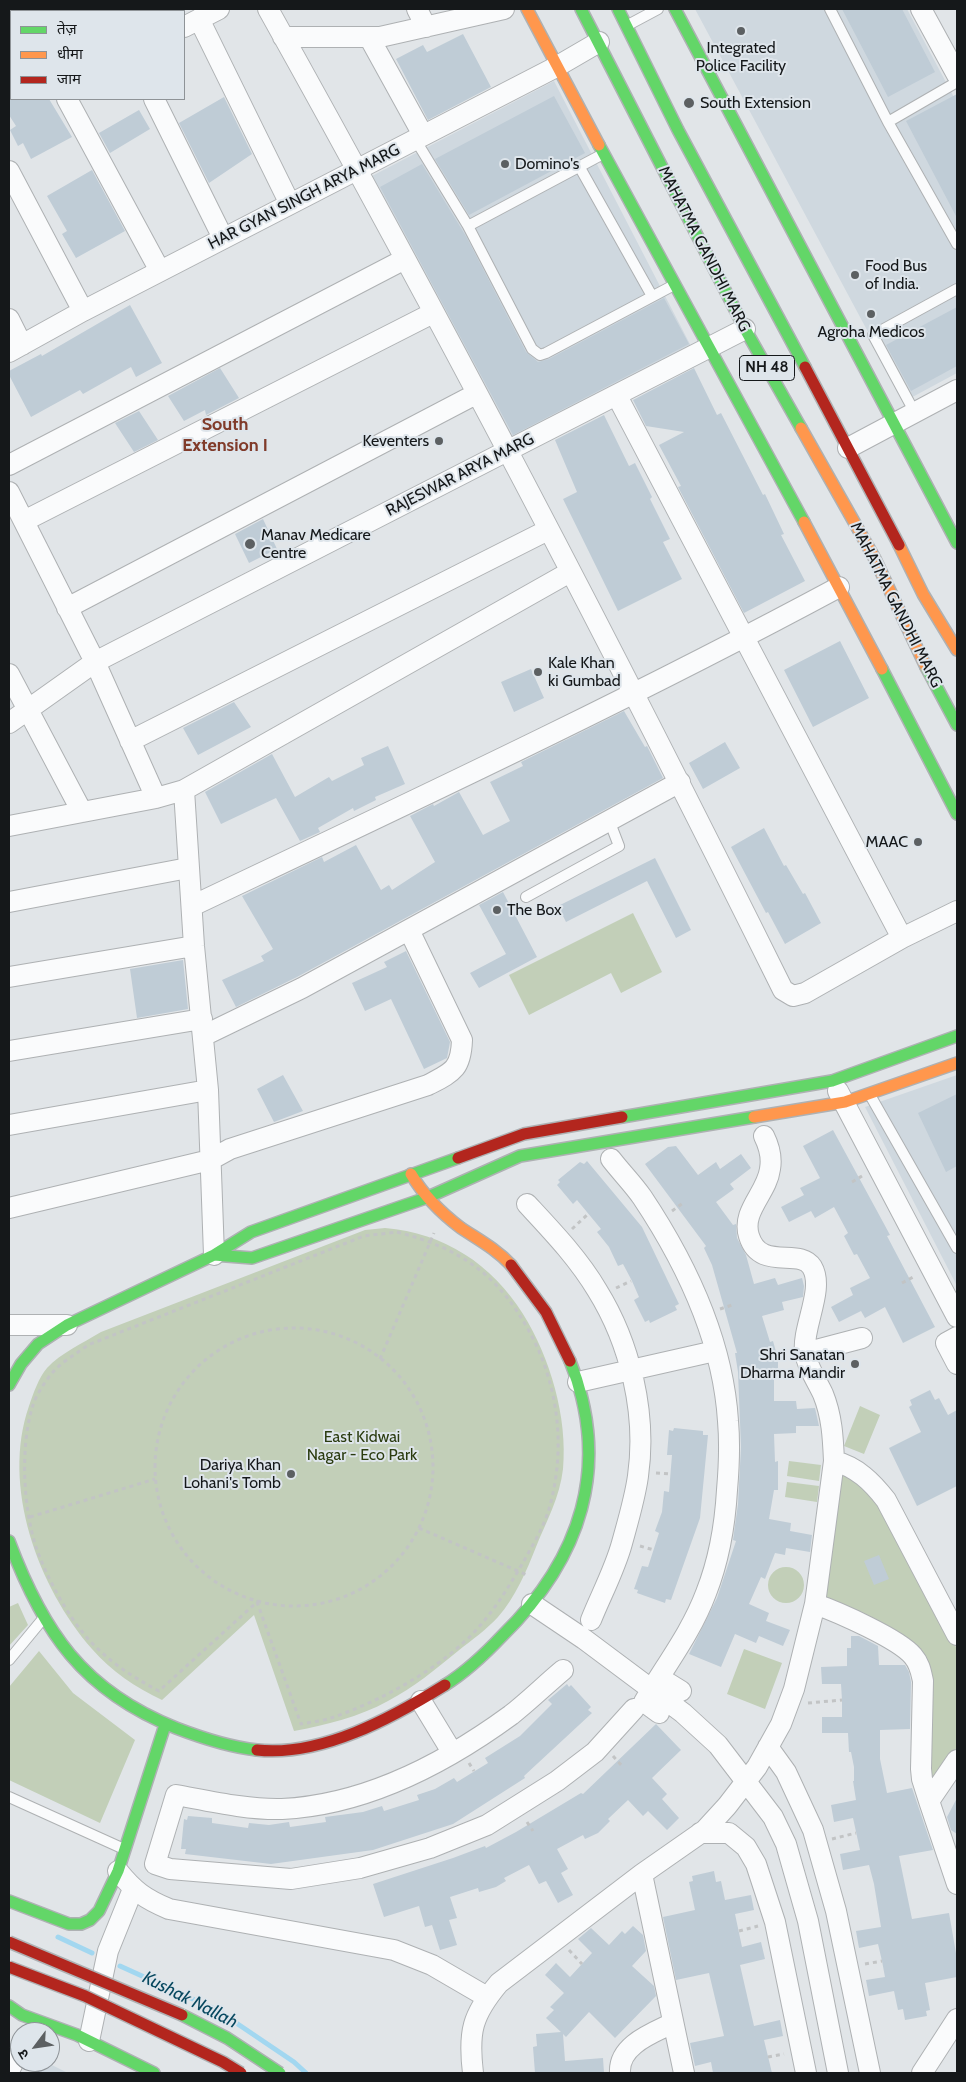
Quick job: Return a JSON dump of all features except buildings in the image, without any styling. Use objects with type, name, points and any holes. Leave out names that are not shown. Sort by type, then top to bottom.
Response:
[{"type":"main road","points":[[527,9],[556,67],[839,587],[957,814]]},
{"type":"main road","name":"MAHATMA GANDHI MARG","points":[[581,9],[745,329],[875,559],[921,657],[957,725]]},
{"type":"main road","name":"MAHATMA GANDHI MARG","points":[[618,9],[678,130],[848,448],[923,594],[957,650]]},
{"type":"main road","points":[[675,9],[957,543]]},
{"type":"main road","points":[[9,1385],[20,1364],[38,1344],[67,1325],[214,1254],[251,1232],[524,1134],[832,1082],[957,1036]]},
{"type":"main road","points":[[214,1254],[252,1258],[426,1198],[520,1156],[845,1102],[957,1062]]},
{"type":"main road","points":[[9,1542],[24,1584],[43,1619],[70,1658],[93,1680],[116,1698],[165,1725],[234,1746],[274,1751],[306,1747],[376,1725],[421,1701],[474,1663],[494,1645],[532,1604],[565,1552],[582,1510],[586,1490],[589,1470],[589,1428],[578,1382],[566,1350],[546,1313],[522,1278],[493,1248],[458,1226],[426,1198],[410,1174]]},
{"type":"main road","points":[[9,1900],[70,1924],[81,1924],[90,1920],[99,1911],[126,1849],[165,1725]]},
{"type":"main road","points":[[9,1942],[176,2012],[227,2038],[280,2073]]},
{"type":"main road","points":[[9,1967],[85,1996],[223,2062],[241,2073]]},
{"type":"main road","points":[[9,2006],[22,2021],[65,2030],[154,2073]]},
{"type":"street","points":[[220,9],[191,23],[290,204]]},
{"type":"street","points":[[268,9],[357,169],[548,530],[680,782],[783,990],[793,996],[804,993],[902,938],[957,911]]},
{"type":"street","points":[[417,9],[426,27]]},
{"type":"street","points":[[283,37],[380,37],[504,9]]},
{"type":"street","points":[[921,9],[957,75]]},
{"type":"street","points":[[369,37],[419,137]]},
{"type":"street","name":"HAR GYAN SINGH ARYA MARG","points":[[15,348],[556,67],[599,42]]},
{"type":"street","points":[[68,100],[160,271]]},
{"type":"street","points":[[155,100],[224,238]]},
{"type":"street","points":[[9,172],[83,311]]},
{"type":"street","points":[[9,465],[405,260]]},
{"type":"street","points":[[24,521],[433,313]]},
{"type":"street","points":[[9,319],[15,348]]},
{"type":"street","name":"RAJESWAR ARYA MARG","points":[[9,723],[95,662],[745,329]]},
{"type":"street","points":[[848,448],[957,390]]},
{"type":"street","points":[[67,608],[476,394]]},
{"type":"street","points":[[616,396],[902,938]]},
{"type":"street","points":[[9,492],[95,662],[156,798]]},
{"type":"street","points":[[130,741],[548,530]]},
{"type":"street","points":[[11,819],[82,812],[156,798],[184,790],[570,572]]},
{"type":"street","points":[[192,906],[634,694],[745,638],[839,587]]},
{"type":"street","points":[[9,674],[82,812]]},
{"type":"street","points":[[9,1051],[203,1028],[302,988],[680,782]]},
{"type":"street","points":[[184,790],[194,946],[208,1090],[214,1254]]},
{"type":"street","points":[[9,902],[188,868]]},
{"type":"street","points":[[9,1208],[210,1160],[230,1149],[428,1085],[449,1074],[461,1058],[462,1040],[409,930]]},
{"type":"street","points":[[9,977],[194,946]]},
{"type":"street","points":[[832,1082],[845,1102],[957,1318]]},
{"type":"street","points":[[9,1125],[208,1090]]},
{"type":"street","points":[[473,2073],[470,2048],[475,2018],[498,1983],[642,1874],[700,1834],[727,1806],[757,1767],[781,1724],[794,1689],[815,1604],[834,1461],[830,1414],[805,1352],[806,1335],[817,1283],[815,1273],[811,1264],[802,1259],[777,1258],[765,1255],[755,1247],[749,1236],[747,1224],[750,1212],[770,1170],[769,1146],[764,1136]]},
{"type":"street","points":[[611,1159],[641,1196],[672,1245],[696,1298],[715,1351],[728,1421],[729,1468],[718,1554],[706,1594],[688,1632],[644,1702],[659,1714]]},
{"type":"street","points":[[527,1204],[578,1262],[597,1290],[614,1325],[631,1370],[640,1430],[638,1476],[622,1543],[591,1620]]},
{"type":"street","points":[[9,1325],[67,1325]]},
{"type":"street","points":[[957,1337],[946,1343],[957,1364]]},
{"type":"street","points":[[805,1352],[862,1338]]},
{"type":"street","points":[[578,1382],[715,1351]]},
{"type":"street","points":[[834,1461],[845,1464],[857,1471],[875,1485],[886,1500],[957,1636]]},
{"type":"street","points":[[532,1604],[656,1684],[683,1713],[718,1745],[773,1817],[786,1844],[808,1921],[838,2073]]},
{"type":"street","points":[[815,1604],[839,1612],[904,1647],[920,1667],[923,1681],[922,1779],[957,1884]]},
{"type":"street","points":[[563,1670],[511,1714],[452,1752],[403,1780],[342,1800],[281,1809],[223,1804],[176,1795],[155,1864],[170,1869],[291,1879],[360,1868],[430,1848],[487,1825],[557,1782],[595,1752],[634,1709]]},
{"type":"street","points":[[656,1684],[681,1691]]},
{"type":"street","points":[[421,1701],[452,1752]]},
{"type":"street","points":[[768,1747],[794,1786],[814,1830],[836,1911],[870,2073]]},
{"type":"street","points":[[929,1801],[957,1760]]},
{"type":"street","points":[[700,1834],[729,1833],[746,1847],[756,1864],[776,1922],[806,2073]]},
{"type":"street","points":[[118,1871],[133,1889],[148,1900],[169,1909],[394,1950],[432,1965],[487,1998]]},
{"type":"street","points":[[642,1874],[684,2073]]},
{"type":"street","points":[[89,2041],[108,1951],[133,1889]]},
{"type":"street","points":[[922,2073],[957,2019]]},
{"type":"street","points":[[620,2073],[626,2053],[640,2040],[673,2023]]},
{"type":"lane","points":[[626,26],[658,9]]},
{"type":"lane","points":[[830,9],[888,122],[957,244]]},
{"type":"lane","points":[[888,122],[957,82]]},
{"type":"lane","points":[[419,137],[532,349],[540,355],[675,284]]},
{"type":"lane","points":[[468,226],[604,154]]},
{"type":"lane","points":[[579,166],[652,296]]},
{"type":"lane","points":[[914,413],[873,335],[957,289]]},
{"type":"lane","points":[[526,897],[619,846],[608,820]]},
{"type":"lane","points":[[870,1094],[957,1248]]},
{"type":"lane","points":[[9,1660],[43,1619]]},
{"type":"lane","points":[[9,1797],[126,1849]]},
{"type":"path","points":[[380,1359],[430,1241],[444,1213]]},
{"type":"path","points":[[397,1232],[430,1241],[475,1264],[496,1284],[527,1328],[539,1350],[548,1375],[560,1448],[549,1510],[534,1544],[500,1602],[477,1630],[419,1676],[330,1719],[301,1724],[257,1602],[159,1691],[133,1678],[90,1642],[61,1599],[40,1556],[26,1493],[26,1451],[33,1404],[51,1374],[62,1362],[88,1345],[364,1236],[397,1232]]},
{"type":"path","points":[[307,1329],[327,1332],[346,1338],[364,1347],[380,1359],[395,1372],[408,1388],[420,1411],[431,1443],[433,1463],[428,1503],[419,1528],[402,1556],[388,1571],[355,1593],[326,1603],[297,1607],[257,1602],[223,1587],[207,1576],[187,1556],[171,1533],[164,1516],[155,1479],[157,1442],[168,1406],[178,1390],[196,1368],[218,1350],[234,1341],[270,1330],[307,1329]]},
{"type":"path","points":[[30,1517],[155,1479]]},
{"type":"path","points":[[419,1528],[546,1583]]},
{"type":"path","points":[[788,1705],[842,1700]]},
{"type":"path","points":[[816,1842],[856,1834]]},
{"type":"shaded area","points":[[9,9],[70,10],[10,10],[9,24]]},
{"type":"shaded area","points":[[695,9],[907,9],[957,103],[957,373],[905,401]]},
{"type":"shaded area","points":[[554,81],[694,352],[511,444],[372,176]]},
{"type":"shaded area","points":[[957,1075],[957,1286],[865,1107]]},
{"type":"shaded area","points":[[60,2069],[68,2073],[37,2073],[60,2072]]},
{"type":"green space","points":[[633,913],[662,972],[621,993],[611,973],[529,1015],[509,975]]},
{"type":"green space","name":"East Kidwai Nagar - Eco Park","points":[[385,1228],[407,1231],[446,1244],[481,1266],[511,1296],[523,1314],[533,1331],[549,1368],[560,1409],[563,1429],[563,1469],[556,1499],[525,1574],[504,1609],[479,1634],[433,1671],[397,1696],[377,1707],[354,1716],[294,1731],[254,1615],[162,1700],[124,1678],[92,1649],[55,1596],[41,1566],[22,1502],[19,1469],[21,1437],[34,1391],[47,1368],[72,1349],[101,1332],[365,1230]]},
{"type":"green space","points":[[860,1406],[880,1415],[864,1454],[844,1446]]},
{"type":"green space","points":[[789,1461],[821,1465],[819,1481],[787,1476]]},
{"type":"green space","points":[[840,1467],[882,1505],[957,1649],[957,1747],[930,1790],[924,1663],[821,1599]]},
{"type":"green space","points":[[787,1482],[819,1486],[817,1502],[785,1497]]},
{"type":"green space","points":[[786,1567],[799,1572],[804,1585],[799,1598],[786,1603],[773,1598],[768,1585],[773,1572]]},
{"type":"green space","points":[[18,1603],[28,1625],[9,1646],[9,1607]]},
{"type":"green space","points":[[744,1649],[782,1663],[765,1709],[727,1694]]},
{"type":"green space","points":[[39,1651],[73,1693],[135,1740],[100,1823],[9,1780],[9,1687]]},
{"type":"waterway","name":"Kushak Nallah","points":[[58,1937],[92,1953]]},
{"type":"waterway","name":"Kushak Nallah","points":[[120,1966],[217,2010],[294,2062],[306,2073]]},
{"type":"traffic: fast","points":[[581,9],[745,329],[801,428]]},
{"type":"traffic: fast","points":[[618,9],[678,130],[805,367]]},
{"type":"traffic: fast","points":[[675,9],[957,543]]},
{"type":"traffic: fast","points":[[599,145],[804,522]]},
{"type":"traffic: fast","points":[[926,667],[957,725]]},
{"type":"traffic: fast","points":[[882,669],[957,814]]},
{"type":"traffic: fast","points":[[622,1117],[832,1081],[957,1036]]},
{"type":"traffic: fast","points":[[214,1255],[252,1258],[426,1198],[520,1156],[754,1117]]},
{"type":"traffic: fast","points":[[9,1385],[21,1364],[38,1344],[67,1325],[214,1255],[251,1232],[458,1158]]},
{"type":"traffic: fast","points":[[445,1685],[482,1656],[529,1606],[552,1575],[569,1543],[581,1509],[588,1474],[588,1437],[582,1400],[570,1361]]},
{"type":"traffic: fast","points":[[9,1541],[36,1603],[52,1630],[70,1655],[91,1677],[115,1696],[144,1713],[176,1728],[216,1742],[257,1750]]},
{"type":"traffic: fast","points":[[9,1901],[69,1924],[81,1924],[90,1920],[99,1911],[118,1871],[165,1725]]},
{"type":"traffic: fast","points":[[9,2006],[22,2015],[77,2035],[154,2073]]},
{"type":"traffic: fast","points":[[182,2015],[227,2038],[280,2073]]},
{"type":"traffic: slow","points":[[527,9],[599,145]]},
{"type":"traffic: slow","points":[[801,428],[875,559],[926,667]]},
{"type":"traffic: slow","points":[[804,522],[882,669]]},
{"type":"traffic: slow","points":[[899,545],[923,594],[957,650]]},
{"type":"traffic: slow","points":[[754,1117],[845,1102],[957,1063]]},
{"type":"traffic: slow","points":[[411,1174],[433,1204],[461,1228],[493,1249],[511,1265]]},
{"type":"traffic: jam","points":[[805,367],[899,545]]},
{"type":"traffic: jam","points":[[458,1158],[524,1134],[622,1117]]},
{"type":"traffic: jam","points":[[511,1265],[546,1312],[570,1361]]},
{"type":"traffic: jam","points":[[257,1750],[281,1751],[331,1741],[379,1722],[445,1685]]},
{"type":"traffic: jam","points":[[9,1942],[182,2015]]},
{"type":"traffic: jam","points":[[9,1967],[85,1996],[223,2062],[241,2073]]},
{"type":"place","name":"Integrated Police Facility","points":[[741,31]]},
{"type":"place","name":"South Extension","points":[[689,103]]},
{"type":"place","name":"Domino's","points":[[505,164]]},
{"type":"place","name":"Food Bus of India.","points":[[855,275]]},
{"type":"place","name":"Agroha Medicos","points":[[871,314]]},
{"type":"place","name":"Keventers","points":[[439,441]]},
{"type":"place","name":"Manav Medicare Centre","points":[[250,544]]},
{"type":"place","name":"Kale Khan ki Gumbad","points":[[538,672]]},
{"type":"place","name":"MAAC","points":[[918,842]]},
{"type":"place","name":"The Box","points":[[497,910]]},
{"type":"place","name":"Shri Sanatan Dharma Mandir","points":[[855,1364]]},
{"type":"place","name":"Dariya Khan Lohani's Tomb","points":[[291,1474]]},
{"type":"district","name":"South Extension I","points":[[225,435]]}]
